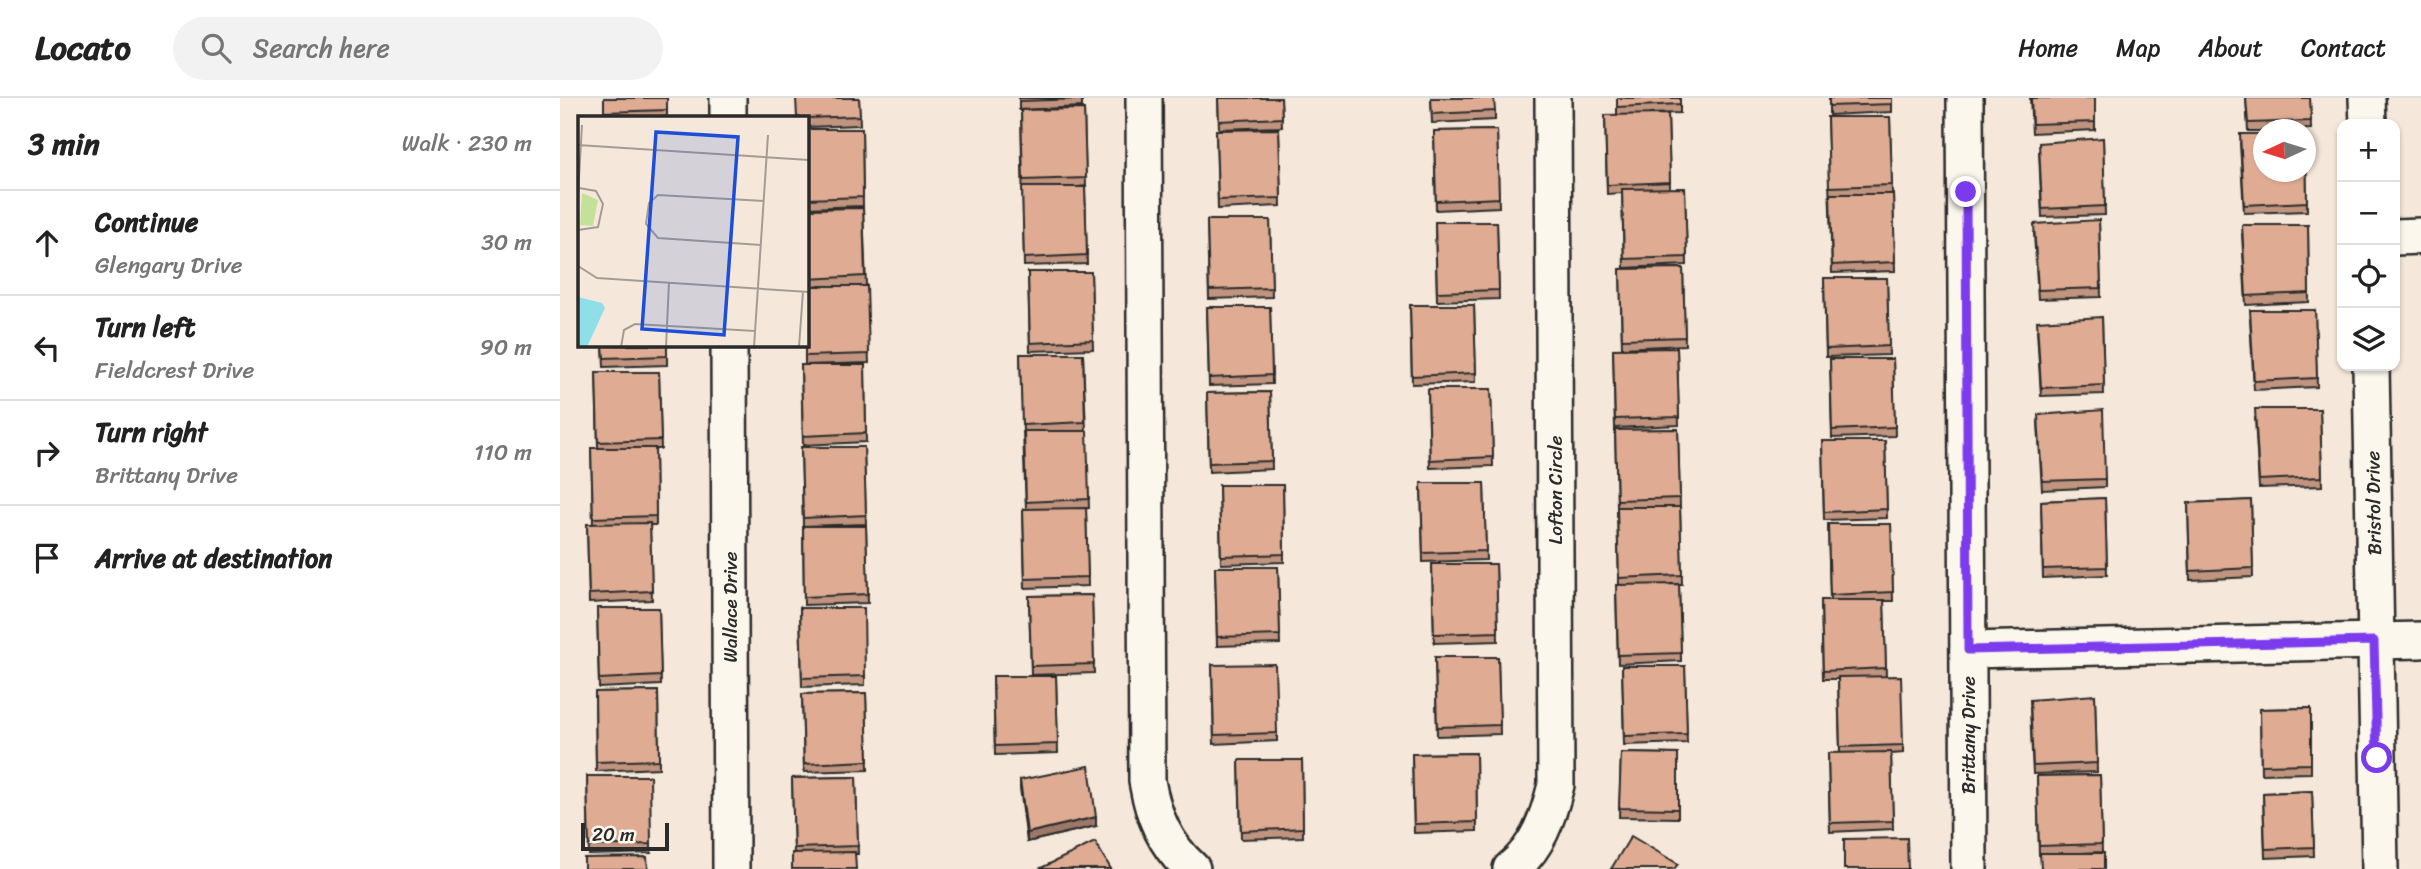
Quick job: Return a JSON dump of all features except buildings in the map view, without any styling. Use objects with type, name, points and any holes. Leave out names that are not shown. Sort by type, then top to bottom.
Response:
[{"type":"street","points":[[728,98],[728,116]]},
{"type":"street","points":[[1144,98],[1147,781],[1152,808],[1162,834],[1192,869]]},
{"type":"street","name":"Lofton Circle","points":[[1511,869],[1535,843],[1548,816],[1556,785],[1553,98]]},
{"type":"street","name":"Brittany Drive","points":[[1965,98],[1969,869]]},
{"type":"street","points":[[2367,98],[2368,119]]},
{"type":"street","points":[[2400,237],[2421,236]]},
{"type":"street","name":"Wallace Drive","points":[[729,346],[731,869]]},
{"type":"street","name":"Bristol Drive","points":[[2371,371],[2380,869]]},
{"type":"street","points":[[1968,650],[2421,640]]},
{"type":"route","points":[[1966,192],[1968,650],[2374,641],[2377,758]]}]
